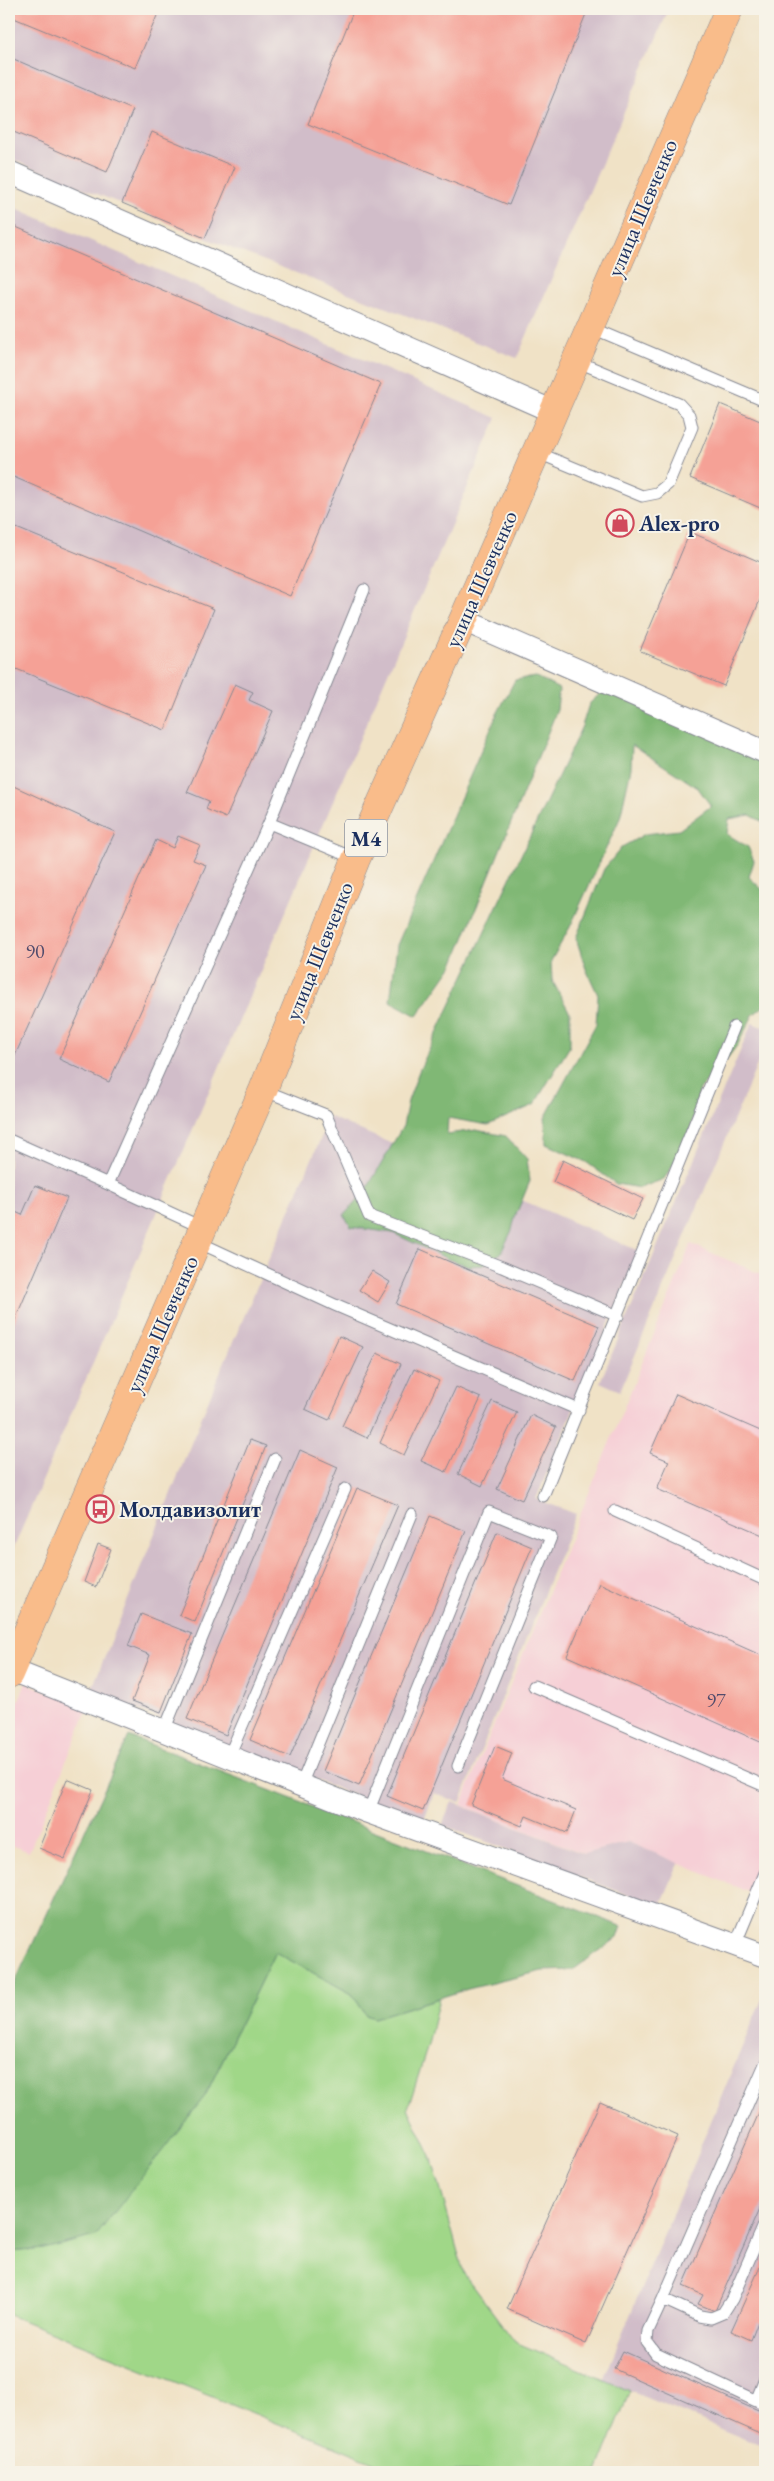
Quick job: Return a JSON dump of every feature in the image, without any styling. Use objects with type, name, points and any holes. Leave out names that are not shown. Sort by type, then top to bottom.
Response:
[{"type":"highway","name":"улица Шевченко","points":[[10,1672],[201,1235],[356,859],[464,620],[729,9]]},
{"type":"street","points":[[9,172],[554,412]]},
{"type":"street","points":[[464,620],[765,752]]},
{"type":"street","points":[[10,1672],[229,1756],[368,1812],[765,1956]]},
{"type":"lane","points":[[590,327],[765,401]]},
{"type":"lane","points":[[536,452],[642,496],[657,493],[668,484],[692,427],[689,415],[679,404],[576,361]]},
{"type":"lane","points":[[108,1184],[269,823],[364,590]]},
{"type":"lane","points":[[269,823],[356,859]]},
{"type":"lane","points":[[543,1496],[618,1316],[734,1027]]},
{"type":"lane","points":[[262,1090],[326,1115],[369,1216],[502,1267],[618,1316]]},
{"type":"lane","points":[[9,1140],[108,1184],[337,1306],[579,1410]]},
{"type":"lane","points":[[164,1731],[275,1459]]},
{"type":"lane","points":[[229,1756],[345,1489]]},
{"type":"lane","points":[[615,1511],[765,1580]]},
{"type":"lane","points":[[368,1812],[489,1512],[551,1537],[458,1766]]},
{"type":"lane","points":[[301,1785],[412,1514]]},
{"type":"lane","points":[[534,1686],[765,1786]]},
{"type":"lane","points":[[735,1945],[765,1873]]},
{"type":"lane","points":[[765,2064],[648,2331],[647,2342],[656,2354],[760,2403],[765,2379]]},
{"type":"lane","points":[[663,2299],[700,2316],[711,2318],[723,2313],[732,2299],[765,2223]]},
{"type":"shaded area","points":[[9,9],[669,9],[517,358],[205,238],[9,158]]},
{"type":"shaded area","points":[[9,205],[497,418],[9,1559]]},
{"type":"shaded area","points":[[752,1023],[765,1028],[765,1046],[620,1391],[600,1382]]},
{"type":"shaded area","points":[[330,1117],[639,1251],[536,1499],[576,1514],[460,1803],[434,1793],[423,1822],[91,1691],[215,1384]]},
{"type":"shaded area","points":[[691,1244],[765,1276],[765,1899],[628,1842],[585,1854],[461,1805]]},
{"type":"shaded area","points":[[26,1683],[88,1708],[29,1852],[9,1844],[9,1724]]},
{"type":"shaded area","points":[[452,1802],[584,1854],[628,1842],[679,1863],[660,1907],[442,1825]]},
{"type":"shaded area","points":[[765,1992],[765,2447],[603,2380]]},
{"type":"green space","points":[[536,677],[559,689],[557,710],[453,965],[417,1016],[390,1001],[397,945],[497,714],[515,680]]},
{"type":"green space","points":[[601,693],[614,693],[765,758],[765,823],[750,815],[729,819],[727,834],[748,847],[754,861],[749,877],[765,892],[765,1005],[753,1015],[738,1044],[720,1068],[700,1089],[690,1132],[677,1159],[664,1179],[640,1188],[616,1184],[586,1162],[546,1144],[545,1118],[596,1024],[598,995],[586,969],[576,938],[604,869],[622,847],[645,834],[679,830],[711,806],[698,788],[632,745],[631,768],[620,818],[570,927],[551,961],[552,980],[570,1013],[570,1046],[534,1105],[488,1125],[448,1118],[447,1134],[476,1130],[506,1136],[527,1159],[530,1181],[515,1217],[512,1230],[501,1253],[483,1265],[469,1266],[450,1260],[393,1233],[351,1227],[344,1215],[365,1192],[403,1126],[408,1101],[419,1071],[582,726],[589,704]]},
{"type":"green space","points":[[129,1736],[621,1926],[617,1938],[573,1970],[542,1971],[468,1989],[374,2018],[366,2015],[352,1994],[275,1952],[205,2096],[96,2236],[44,2249],[9,2252],[9,1995]]},
{"type":"green space","points":[[275,1952],[352,1994],[366,2015],[374,2018],[439,1998],[428,2045],[408,2108],[432,2159],[464,2274],[515,2342],[630,2391],[597,2472],[398,2472],[9,2315],[9,2252],[44,2249],[205,2096]]},
{"type":"building","points":[[9,9],[152,9],[159,11],[135,68],[9,16]]},
{"type":"building","points":[[354,9],[588,9],[509,205],[308,124]]},
{"type":"building","points":[[9,57],[133,110],[107,172],[9,130]]},
{"type":"building","points":[[152,132],[235,167],[205,238],[122,203]]},
{"type":"building","points":[[9,224],[381,384],[290,596],[9,475]]},
{"type":"building","points":[[720,404],[765,423],[765,510],[690,478]]},
{"type":"building","points":[[9,525],[214,609],[165,730],[9,666]]},
{"type":"building","points":[[690,532],[765,564],[765,588],[724,686],[640,651]]},
{"type":"building","points":[[235,684],[253,692],[249,700],[273,711],[226,818],[206,809],[209,801],[187,792]]},
{"type":"building","points":[[9,784],[115,832],[9,1069]]},
{"type":"building","points":[[178,836],[200,845],[193,860],[206,865],[109,1082],[59,1059],[156,840],[173,848]]},
{"type":"building","points":[[563,1160],[643,1199],[632,1220],[553,1182]]},
{"type":"building","points":[[35,1185],[67,1198],[9,1334],[9,1209],[22,1215]]},
{"type":"building","points":[[420,1249],[599,1326],[575,1381],[396,1304]]},
{"type":"building","points":[[372,1271],[390,1282],[378,1302],[359,1290]]},
{"type":"building","points":[[339,1336],[363,1347],[329,1420],[305,1409]]},
{"type":"building","points":[[377,1353],[401,1364],[367,1438],[342,1426]]},
{"type":"building","points":[[414,1369],[439,1381],[404,1455],[380,1443]]},
{"type":"building","points":[[456,1387],[481,1398],[446,1472],[421,1461]]},
{"type":"building","points":[[676,1394],[765,1433],[765,1536],[657,1489],[669,1461],[650,1453]]},
{"type":"building","points":[[492,1401],[517,1412],[482,1486],[458,1474]]},
{"type":"building","points":[[531,1415],[556,1427],[522,1500],[497,1489]]},
{"type":"building","points":[[250,1440],[266,1446],[195,1622],[179,1615]]},
{"type":"building","points":[[300,1450],[338,1467],[226,1735],[187,1719]]},
{"type":"building","points":[[357,1488],[398,1505],[290,1757],[250,1740]]},
{"type":"building","points":[[430,1516],[466,1531],[359,1786],[323,1771]]},
{"type":"building","points":[[497,1532],[532,1547],[423,1811],[387,1796]]},
{"type":"building","points":[[98,1544],[111,1549],[96,1587],[84,1582]]},
{"type":"building","points":[[599,1583],[765,1657],[765,1744],[567,1656]]},
{"type":"building","points":[[141,1614],[192,1634],[161,1712],[132,1701],[150,1655],[128,1646]]},
{"type":"building","points":[[495,1746],[512,1753],[502,1779],[576,1810],[567,1833],[526,1816],[522,1826],[471,1805]]},
{"type":"building","points":[[67,1779],[93,1790],[65,1859],[39,1848]]},
{"type":"building","points":[[765,2099],[765,2197],[715,2311],[698,2304],[703,2295],[683,2286]]},
{"type":"building","points":[[600,2102],[678,2136],[586,2344],[507,2309]]},
{"type":"building","points":[[765,2256],[765,2326],[758,2322],[751,2340],[731,2331]]},
{"type":"building","points":[[623,2351],[765,2414],[765,2436],[614,2369]]},
{"type":"place","name":"Alex-pro","points":[[620,523]]},
{"type":"place","name":"Молдавизолит","points":[[100,1509]]}]
